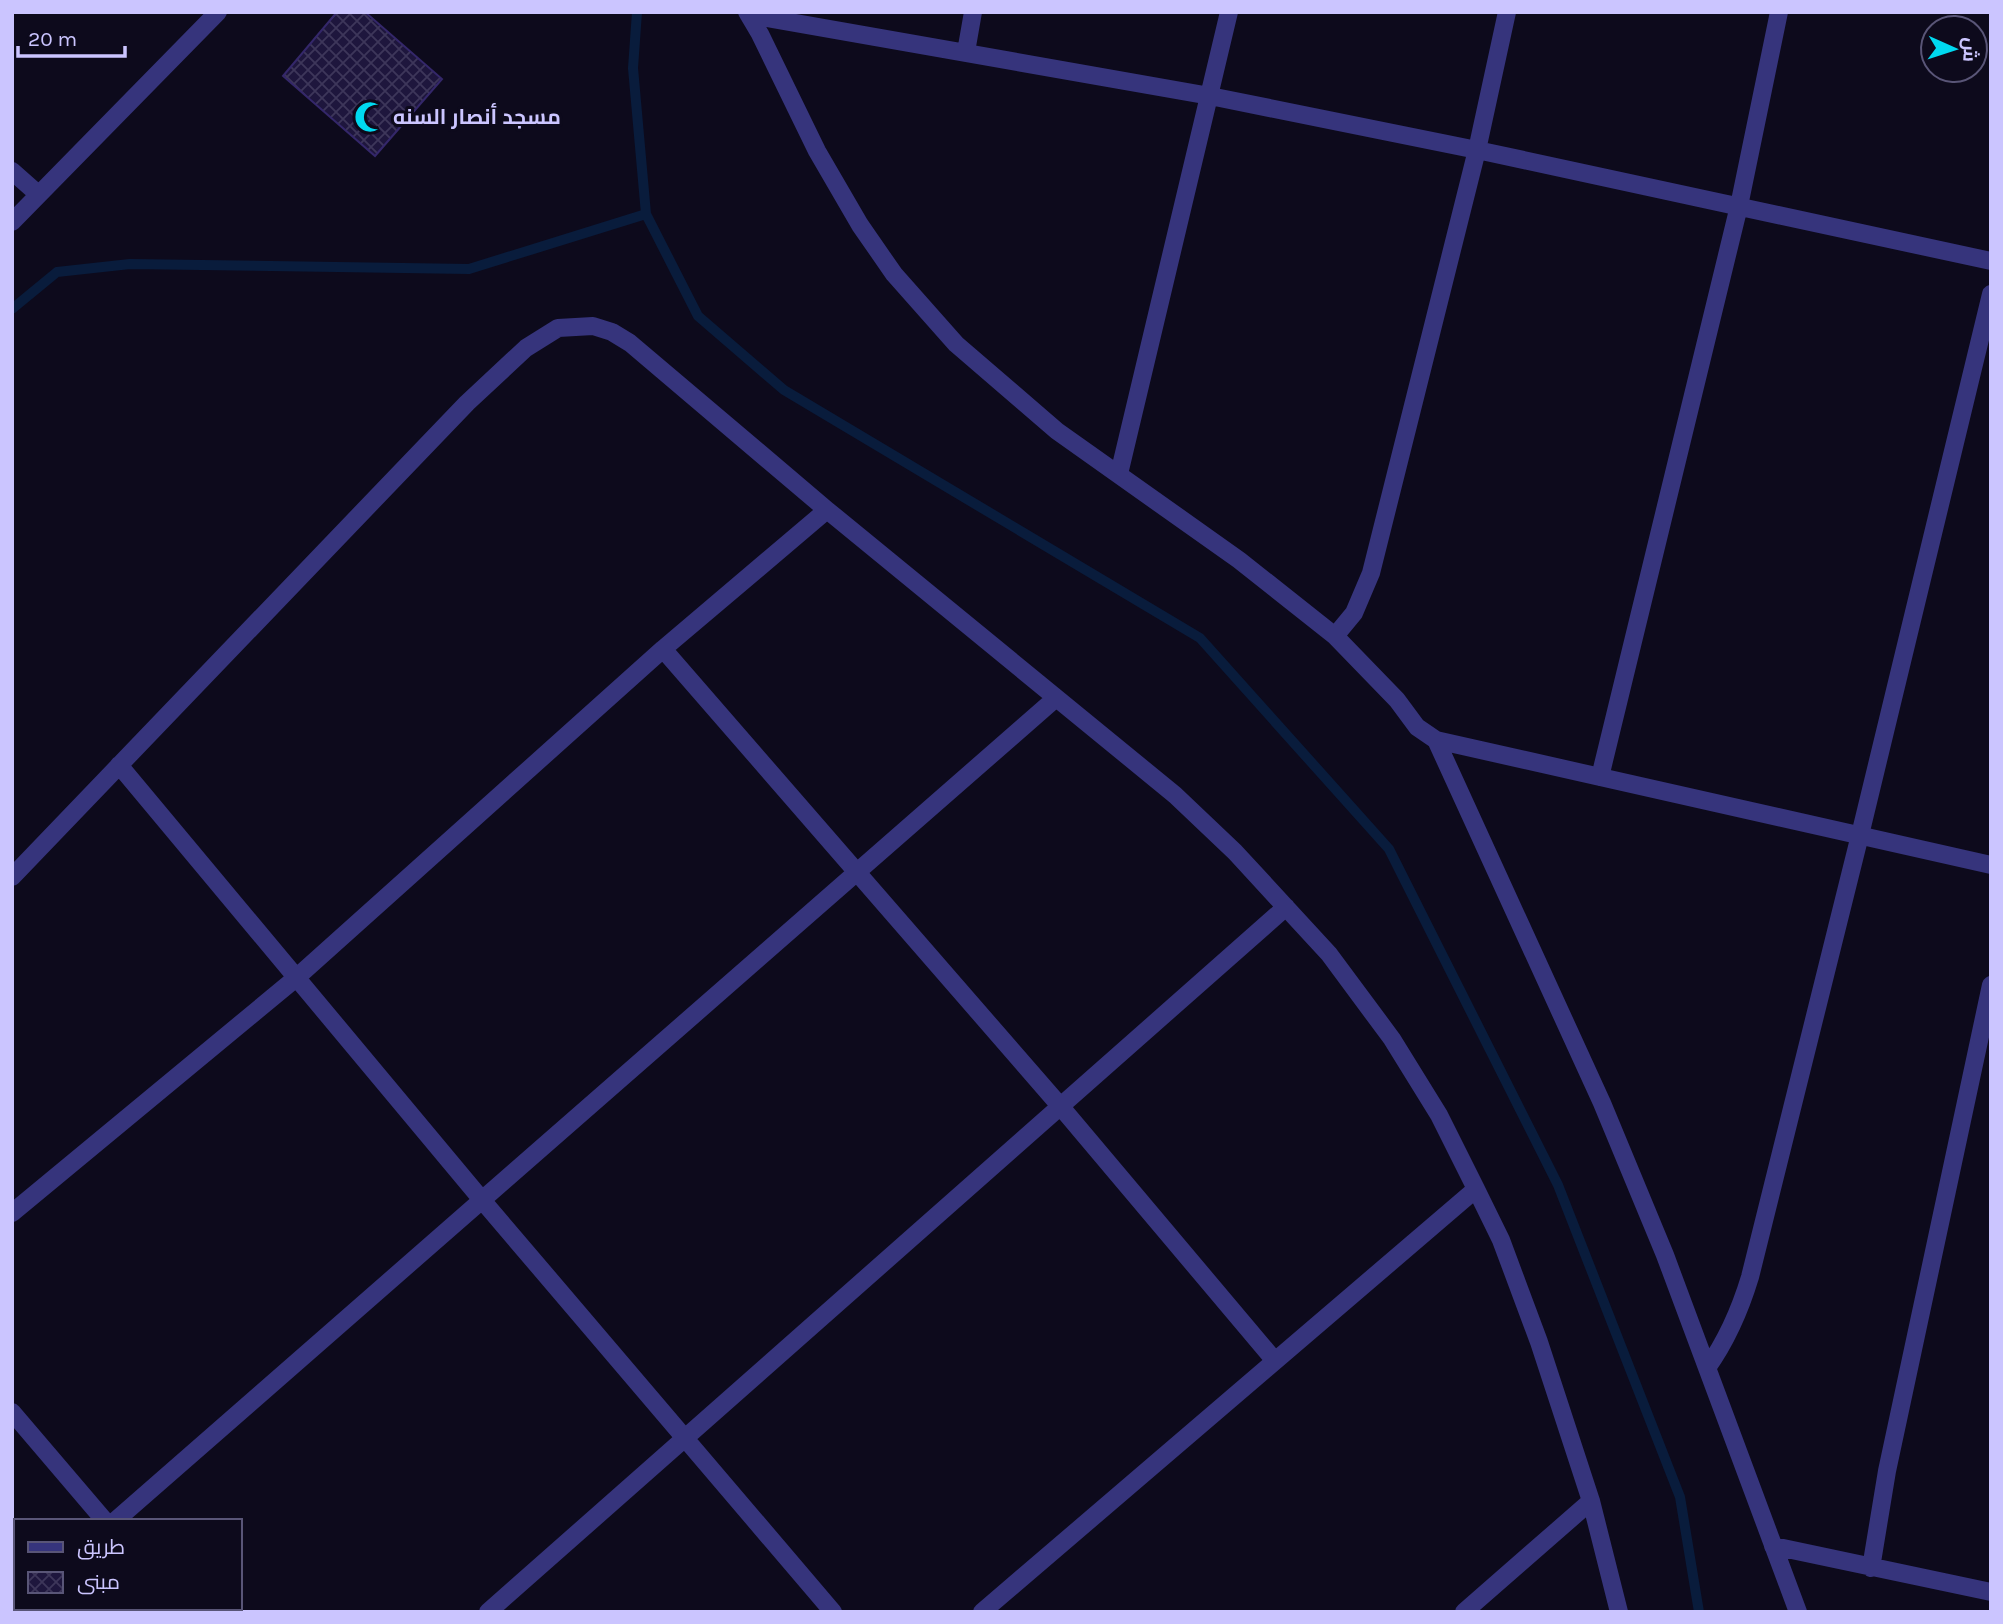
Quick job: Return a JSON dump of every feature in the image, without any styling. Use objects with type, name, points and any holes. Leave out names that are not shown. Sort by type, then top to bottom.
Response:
[{"type":"street","points":[[12,222],[218,12]]},
{"type":"street","points":[[966,52],[973,12]]},
{"type":"street","points":[[1119,474],[1229,12]]},
{"type":"street","points":[[1335,636],[1354,613],[1371,573],[1477,150],[1507,12]]},
{"type":"street","points":[[1600,777],[1739,206],[1779,12]]},
{"type":"street","points":[[748,14],[1210,96],[1477,150],[1991,261]]},
{"type":"street","points":[[748,14],[817,151],[860,225],[894,274],[956,344],[1057,431],[1239,560],[1335,636],[1397,700],[1417,727],[1436,740],[1991,865]]},
{"type":"street","points":[[12,171],[38,194]]},
{"type":"street","points":[[1707,1368],[1729,1333],[1750,1277],[1991,294]]},
{"type":"street","points":[[12,877],[467,403],[526,348],[558,328],[593,326],[612,332],[631,343],[827,510],[1175,795],[1234,852],[1329,954],[1392,1038],[1439,1115],[1501,1240],[1539,1342],[1591,1501],[1619,1612]]},
{"type":"street","points":[[12,1213],[296,978],[663,649],[827,510]]},
{"type":"street","points":[[663,649],[1061,1107],[1275,1361]]},
{"type":"street","points":[[118,1519],[1056,698]]},
{"type":"street","points":[[1436,740],[1602,1103],[1665,1255],[1797,1612]]},
{"type":"street","points":[[119,765],[482,1200],[833,1612]]},
{"type":"street","points":[[488,1612],[1286,907]]},
{"type":"street","points":[[1871,1568],[1887,1471],[1991,985]]},
{"type":"street","points":[[982,1612],[1476,1189]]},
{"type":"street","points":[[12,1412],[104,1519]]},
{"type":"street","points":[[1464,1612],[1591,1501]]},
{"type":"street","points":[[1773,1546],[1991,1592]]},
{"type":"building","name":"مسجد أنصار السنه","points":[[337,12],[365,12],[442,79],[375,156],[283,76]]},
{"type":"waterway","points":[[637,12],[633,68],[646,214],[698,316],[784,390],[1200,638],[1389,849],[1558,1185],[1680,1497],[1699,1612]]},
{"type":"waterway","points":[[12,309],[57,272],[130,264],[469,269],[646,214]]},
{"type":"place","name":"مسجد أنصار السنه","points":[[370,117]]}]
